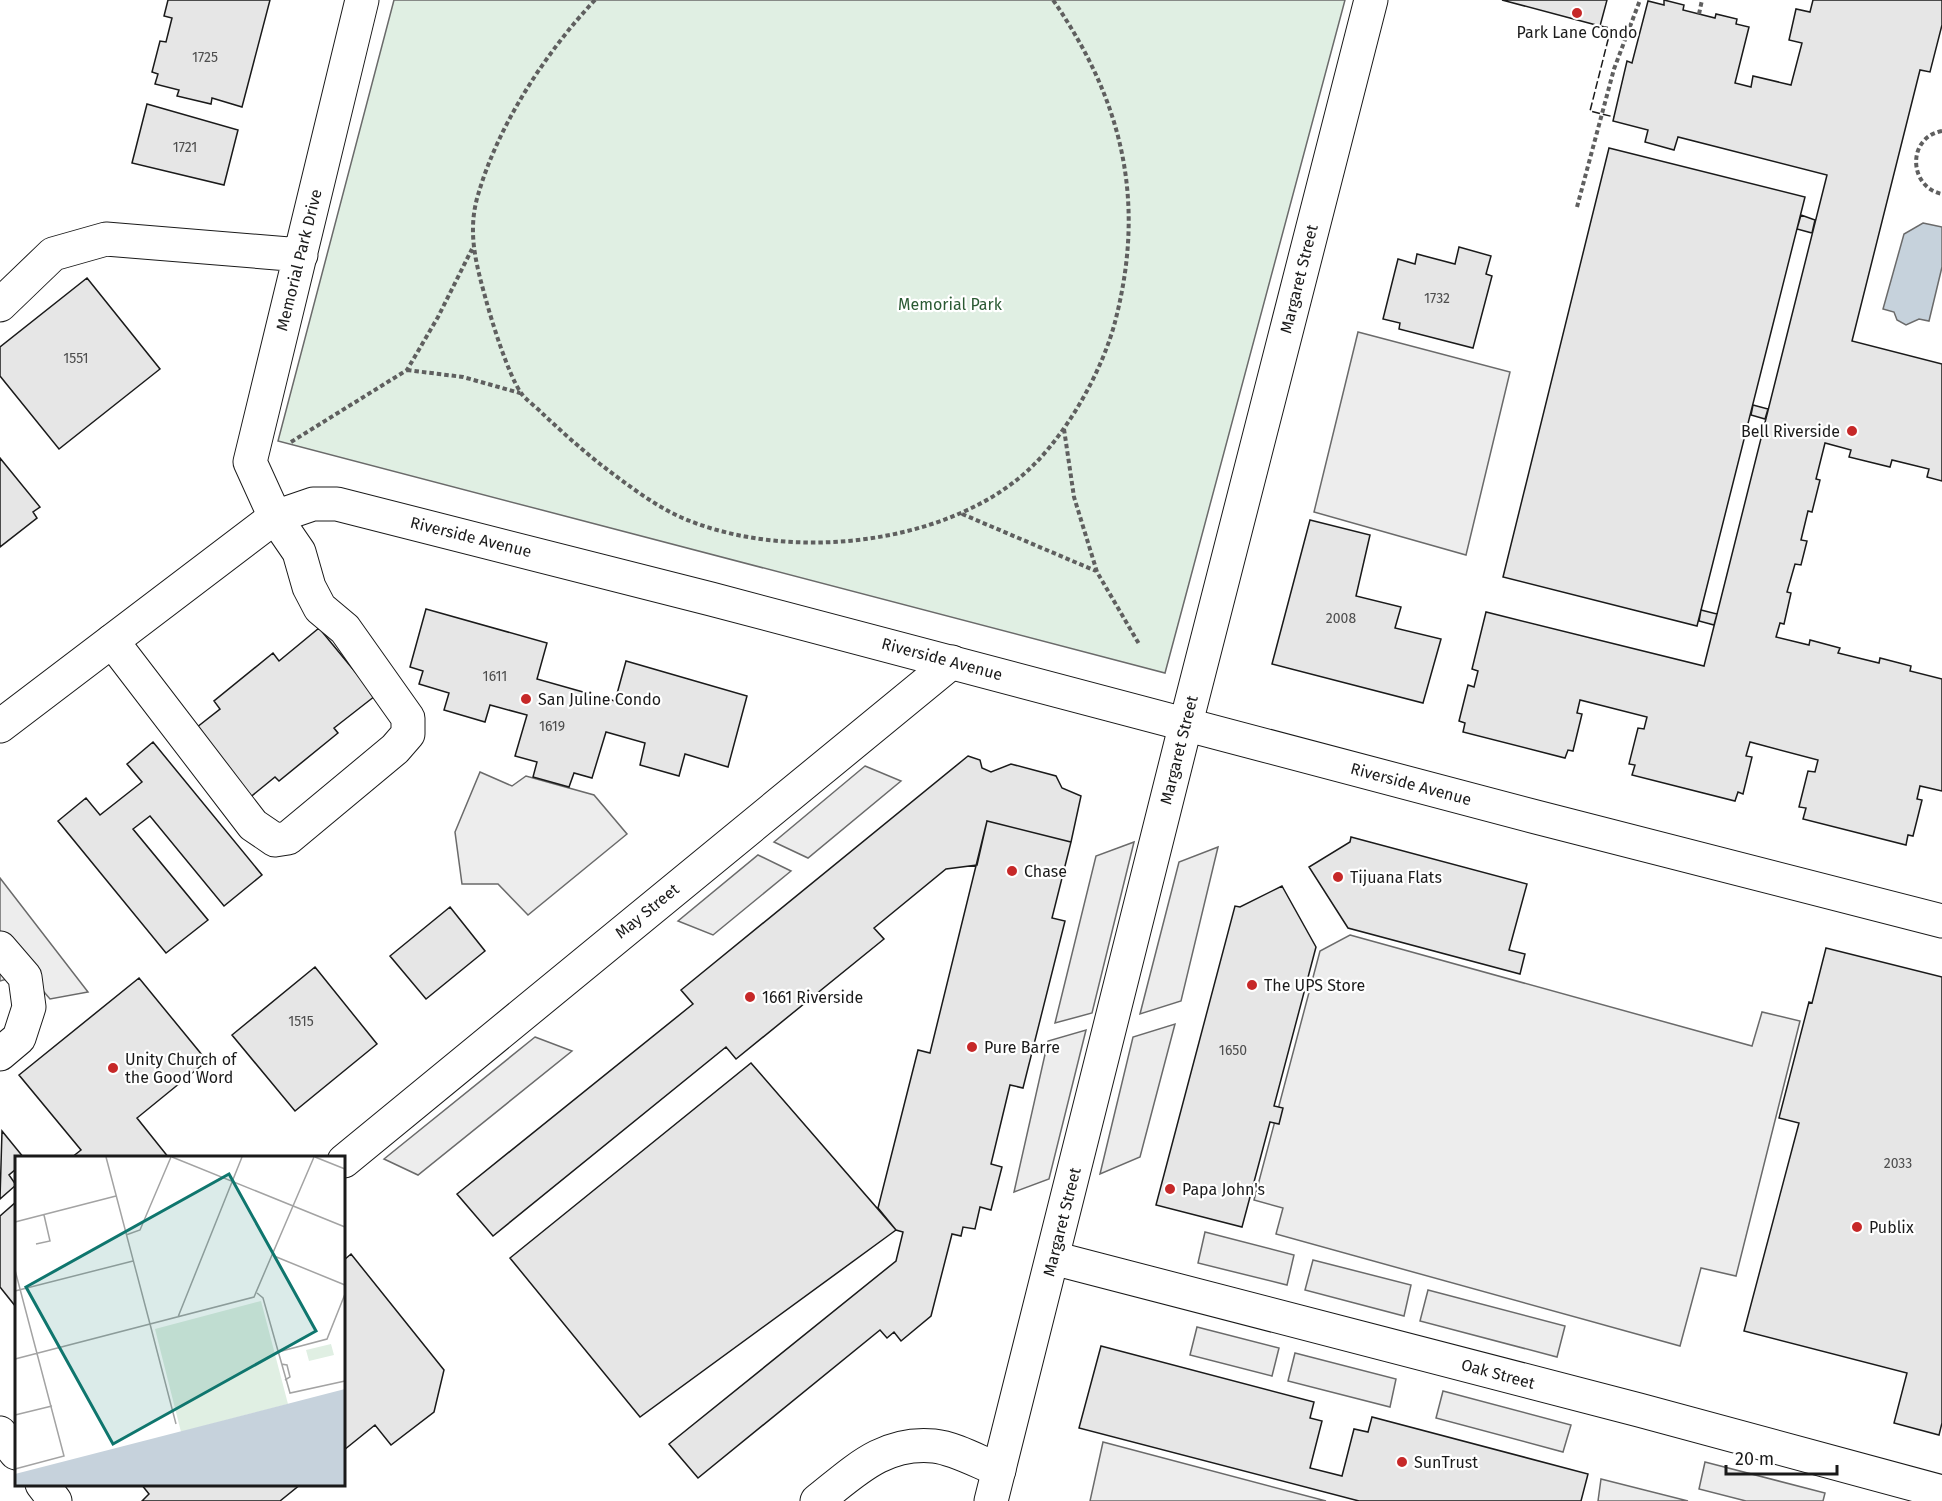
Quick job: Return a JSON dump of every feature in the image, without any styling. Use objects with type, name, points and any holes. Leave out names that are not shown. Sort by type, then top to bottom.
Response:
[{"type":"street","name":"Memorial Park Drive","points":[[112,641],[253,825],[275,840],[288,838],[395,748],[408,734],[408,718],[345,629],[320,608],[309,587],[299,552],[275,517],[250,462],[362,0]]},
{"type":"street","name":"Margaret Street","points":[[991,1501],[1186,723],[1371,0]]},
{"type":"street","points":[[0,305],[53,254],[106,239],[301,255]]},
{"type":"street","name":"Riverside Avenue","points":[[2,721],[275,517],[313,504],[337,504],[360,508],[1186,723],[1536,817],[1942,921]]},
{"type":"street","name":"May Street","points":[[345,1160],[952,662]]},
{"type":"street","points":[[0,948],[25,977],[30,1007],[19,1038],[0,1054]]},
{"type":"street","name":"Oak Street","points":[[1053,1258],[1942,1492]]},
{"type":"street","points":[[817,1501],[874,1457],[903,1447],[935,1446],[999,1470]]},
{"type":"street","points":[[43,1486],[56,1501]]},
{"type":"path","points":[[595,0],[545,58],[506,126],[477,197],[472,248],[491,320],[521,393],[576,446],[632,489],[687,520],[726,533],[780,541],[832,543],[894,534],[961,514],[1019,478],[1064,429],[1095,378],[1112,338],[1125,284],[1128,179],[1116,124],[1095,73],[1053,0]]},
{"type":"path","points":[[1577,207],[1614,69],[1640,0]]},
{"type":"path","points":[[1699,14],[1702,0]]},
{"type":"path","points":[[1942,131],[1926,137],[1919,146],[1916,168],[1927,187],[1942,194]]},
{"type":"path","points":[[290,443],[406,370],[438,317],[472,248]]},
{"type":"path","points":[[406,370],[463,377],[521,393]]},
{"type":"path","points":[[1064,429],[1074,497],[1096,572],[1139,644]]},
{"type":"path","points":[[961,514],[1096,572]]},
{"type":"green space","name":"Memorial Park","points":[[394,0],[1345,0],[1165,673],[278,441]]},
{"type":"shaded area","points":[[1923,223],[1942,227],[1942,267],[1929,321],[1919,319],[1906,325],[1897,320],[1894,312],[1883,309],[1904,234]]},
{"type":"shaded area","points":[[1358,332],[1510,372],[1466,555],[1314,512]]},
{"type":"shaded area","points":[[865,766],[901,781],[808,858],[774,842]]},
{"type":"shaded area","points":[[480,772],[512,786],[526,776],[594,795],[627,834],[528,915],[498,884],[462,884],[455,832]]},
{"type":"shaded area","points":[[1134,842],[1092,1013],[1055,1023],[1096,856]]},
{"type":"shaded area","points":[[1218,847],[1181,1001],[1140,1014],[1179,862]]},
{"type":"shaded area","points":[[758,855],[791,871],[713,935],[678,921]]},
{"type":"shaded area","points":[[0,878],[88,992],[50,999],[28,973],[0,981]]},
{"type":"shaded area","points":[[1350,935],[1752,1046],[1762,1012],[1800,1021],[1736,1276],[1701,1268],[1680,1346],[1276,1234],[1283,1208],[1254,1200],[1320,951]]},
{"type":"shaded area","points":[[1175,1024],[1140,1157],[1100,1174],[1133,1037]]},
{"type":"shaded area","points":[[1086,1030],[1049,1179],[1014,1192],[1048,1041]]},
{"type":"shaded area","points":[[535,1037],[572,1051],[418,1175],[384,1159]]},
{"type":"shaded area","points":[[1205,1232],[1294,1255],[1287,1285],[1198,1263]]},
{"type":"shaded area","points":[[1313,1260],[1411,1285],[1404,1316],[1305,1290]]},
{"type":"shaded area","points":[[1428,1290],[1565,1326],[1557,1357],[1420,1321]]},
{"type":"shaded area","points":[[1197,1327],[1279,1348],[1272,1376],[1190,1355]]},
{"type":"shaded area","points":[[1295,1353],[1396,1379],[1390,1407],[1288,1381]]},
{"type":"shaded area","points":[[1443,1391],[1571,1425],[1563,1452],[1436,1418]]},
{"type":"shaded area","points":[[1103,1442],[1326,1501],[1090,1501]]},
{"type":"shaded area","points":[[1705,1462],[1825,1493],[1823,1501],[1746,1501],[1699,1489]]},
{"type":"shaded area","points":[[1601,1479],[1688,1501],[1598,1501]]},
{"type":"building","points":[[168,0],[270,0],[242,107],[212,98],[211,104],[177,96],[179,90],[155,84],[158,74],[152,72],[160,41],[166,42],[172,18],[164,16]]},
{"type":"building","name":"Park Lane Condo","points":[[1502,0],[1607,0],[1600,26]]},
{"type":"building","name":"Bell Riverside","points":[[1664,0],[1684,5],[1683,10],[1715,18],[1716,14],[1737,19],[1736,24],[1749,27],[1735,83],[1751,87],[1753,76],[1791,85],[1802,43],[1789,40],[1796,9],[1810,12],[1813,0],[1942,0],[1942,25],[1930,72],[1920,70],[1852,341],[1942,364],[1942,481],[1927,477],[1929,469],[1892,460],[1890,467],[1849,457],[1851,450],[1825,443],[1816,479],[1820,480],[1812,512],[1808,511],[1801,540],[1807,541],[1801,565],[1795,564],[1787,592],[1791,593],[1784,624],[1780,623],[1776,637],[1809,645],[1810,640],[1840,648],[1838,653],[1879,663],[1880,658],[1911,666],[1910,671],[1942,679],[1942,791],[1920,786],[1917,799],[1922,800],[1913,836],[1908,835],[1906,845],[1803,819],[1806,808],[1799,807],[1808,771],[1815,772],[1818,760],[1750,742],[1746,756],[1752,757],[1743,794],[1738,792],[1735,801],[1632,775],[1635,765],[1629,764],[1638,728],[1644,729],[1647,717],[1580,700],[1577,713],[1582,714],[1573,751],[1568,750],[1565,758],[1463,732],[1465,723],[1459,721],[1468,685],[1474,687],[1478,671],[1472,669],[1486,612],[1704,666],[1827,175],[1678,137],[1674,150],[1645,142],[1648,130],[1613,121],[1627,61],[1632,63],[1648,1],[1664,5]]},
{"type":"building","points":[[147,104],[238,130],[224,185],[132,163]]},
{"type":"building","points":[[1609,148],[1805,197],[1697,626],[1503,577]]},
{"type":"building","points":[[1801,215],[1815,220],[1812,233],[1797,229]]},
{"type":"building","points":[[1459,247],[1491,256],[1486,274],[1492,276],[1473,348],[1399,329],[1400,323],[1383,319],[1398,259],[1415,264],[1417,254],[1455,264]]},
{"type":"building","points":[[87,278],[160,369],[59,449],[0,376],[0,347]]},
{"type":"building","points":[[1753,405],[1768,409],[1765,419],[1751,415]]},
{"type":"building","points":[[0,458],[40,507],[33,512],[37,518],[0,547]]},
{"type":"building","points":[[1310,520],[1370,535],[1356,596],[1401,607],[1395,628],[1441,639],[1423,703],[1272,664]]},
{"type":"building","name":"San Juline Condo","points":[[426,609],[547,643],[537,679],[615,701],[626,661],[747,696],[728,767],[685,754],[679,776],[640,765],[645,743],[606,732],[592,778],[574,773],[569,787],[533,777],[537,762],[515,756],[527,715],[490,705],[485,722],[444,710],[449,693],[419,684],[423,671],[410,667]]},
{"type":"building","points":[[1701,610],[1717,614],[1714,625],[1699,621]]},
{"type":"building","points":[[319,628],[375,696],[334,728],[338,733],[279,781],[275,777],[248,799],[192,731],[220,709],[214,701],[273,653],[279,661]]},
{"type":"building","points":[[153,742],[262,875],[224,906],[150,816],[133,829],[208,920],[166,953],[58,821],[86,798],[100,815],[142,782],[127,764]]},
{"type":"building","name":"1661 Riverside","points":[[968,756],[980,760],[982,768],[991,772],[1011,764],[1056,776],[1062,788],[1081,796],[1071,842],[987,821],[977,865],[946,869],[874,928],[884,939],[736,1059],[726,1047],[493,1236],[457,1194],[693,1004],[681,990]]},
{"type":"building","points":[[987,821],[1071,842],[1052,918],[1065,921],[1023,1088],[1010,1085],[991,1164],[1002,1167],[991,1210],[980,1207],[975,1229],[963,1227],[961,1236],[952,1234],[931,1316],[901,1341],[894,1332],[887,1338],[880,1330],[698,1478],[669,1444],[896,1261],[903,1232],[896,1230],[878,1208],[918,1050],[930,1053]]},
{"type":"building","points":[[1351,837],[1527,884],[1509,950],[1525,954],[1520,974],[1348,928],[1309,867],[1350,842]]},
{"type":"building","points":[[1282,886],[1316,947],[1274,1106],[1283,1108],[1279,1124],[1270,1122],[1242,1227],[1156,1205],[1235,906],[1240,907]]},
{"type":"building","points":[[450,907],[485,951],[426,999],[390,956]]},
{"type":"building","name":"Publix","points":[[1826,948],[1942,977],[1942,1423],[1939,1435],[1894,1423],[1907,1373],[1744,1331],[1799,1123],[1779,1118],[1809,1002],[1812,1003]]},
{"type":"building","points":[[315,967],[377,1044],[295,1111],[232,1035]]},
{"type":"building","name":"Unity Church of the Good Word","points":[[139,978],[207,1061],[137,1118],[167,1156],[74,1156],[81,1150],[19,1075]]},
{"type":"building","points":[[751,1063],[896,1230],[640,1417],[510,1258]]},
{"type":"building","points":[[2,1131],[22,1156],[15,1156],[15,1170],[9,1175],[15,1186],[0,1199]]},
{"type":"building","points":[[15,1203],[15,1306],[0,1287],[0,1216]]},
{"type":"building","points":[[351,1254],[444,1370],[434,1412],[391,1445],[375,1425],[345,1449],[345,1259]]},
{"type":"building","points":[[1101,1346],[1314,1402],[1310,1418],[1322,1421],[1310,1468],[1342,1476],[1354,1429],[1368,1432],[1372,1417],[1588,1474],[1581,1501],[1359,1501],[1079,1428]]},
{"type":"building","points":[[143,1486],[299,1486],[280,1501],[142,1501],[149,1494]]},
{"type":"fence","points":[[1600,26],[1611,28],[1590,111],[1614,117]]},
{"type":"place","name":"Park Lane Condo","points":[[1577,13]]},
{"type":"place","name":"Bell Riverside","points":[[1852,431]]},
{"type":"place","name":"San Juline Condo","points":[[526,699]]},
{"type":"place","name":"Chase","points":[[1012,871]]},
{"type":"place","name":"Tijuana Flats","points":[[1338,877]]},
{"type":"place","name":"The UPS Store","points":[[1252,985]]},
{"type":"place","name":"1661 Riverside","points":[[750,997]]},
{"type":"place","name":"Pure Barre","points":[[972,1047]]},
{"type":"place","name":"Unity Church of the Good Word","points":[[113,1068]]},
{"type":"place","name":"Papa John's","points":[[1170,1189]]},
{"type":"place","name":"Publix","points":[[1857,1227]]},
{"type":"place","name":"SunTrust","points":[[1402,1462]]}]
